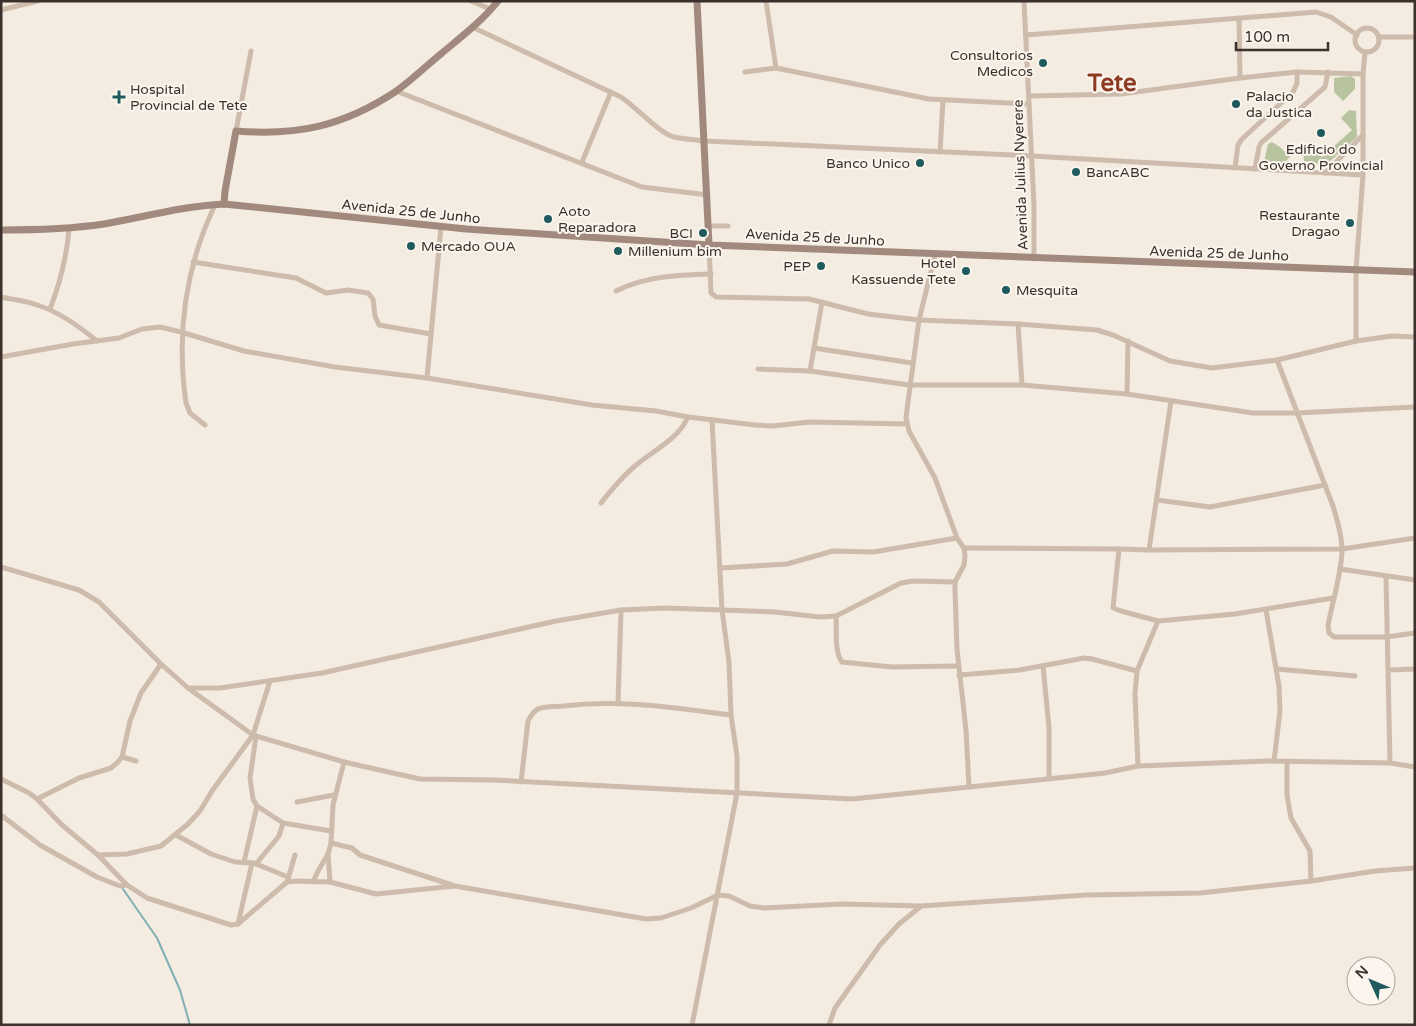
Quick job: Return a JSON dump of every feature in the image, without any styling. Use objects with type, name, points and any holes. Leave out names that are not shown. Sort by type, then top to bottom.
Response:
[{"type":"street","points":[[1,10],[38,1]]},
{"type":"street","points":[[470,1],[490,9]]},
{"type":"street","points":[[236,131],[290,132],[324,126],[361,112],[396,91],[472,27],[498,1]]},
{"type":"street","points":[[697,1],[708,194],[711,293],[716,297],[795,298],[822,302],[868,314],[919,320],[1018,324],[1096,330],[1128,341],[1170,361],[1212,368],[1277,360],[1356,341],[1392,336],[1415,337]]},
{"type":"street","points":[[766,1],[776,68]]},
{"type":"street","name":"Avenida Julius Nyerere","points":[[1024,1],[1034,206],[1034,259]]},
{"type":"street","points":[[1026,35],[1316,12],[1331,17],[1357,35]]},
{"type":"street","points":[[1239,18],[1240,78]]},
{"type":"street","points":[[472,27],[611,92],[634,106],[665,133],[673,137],[705,141],[1032,156],[1362,175]]},
{"type":"street","points":[[1368,28],[1377,32],[1379,43],[1376,49],[1371,52],[1360,50],[1356,46],[1357,35],[1368,28]]},
{"type":"street","points":[[1379,37],[1415,37]]},
{"type":"street","points":[[224,204],[251,51]]},
{"type":"street","points":[[1356,341],[1356,270],[1362,175],[1365,52]]},
{"type":"street","points":[[745,72],[776,68],[929,99],[1029,104]]},
{"type":"street","points":[[1234,168],[1240,142],[1293,92],[1298,83],[1297,72]]},
{"type":"street","points":[[1029,96],[1121,94],[1297,72],[1363,74]]},
{"type":"street","points":[[1255,169],[1261,143],[1325,87],[1328,72]]},
{"type":"street","points":[[396,91],[642,187],[708,194]]},
{"type":"street","points":[[582,162],[611,92]]},
{"type":"street","points":[[940,152],[943,100]]},
{"type":"street","points":[[1325,173],[1363,135]]},
{"type":"street","name":"Avenida 25 de Junho","points":[[1,230],[69,228],[105,224],[176,209],[224,204],[441,227],[710,245],[1034,259],[1415,272]]},
{"type":"street","points":[[205,425],[190,413],[186,403],[181,332],[185,295],[193,262],[215,205]]},
{"type":"street","points":[[709,226],[728,226]]},
{"type":"street","points":[[427,378],[441,227]]},
{"type":"street","points":[[50,309],[58,288],[69,228]]},
{"type":"street","points":[[935,254],[919,320],[909,385],[907,424],[942,492],[957,538],[964,548],[964,565],[955,582],[958,666],[966,730],[970,787]]},
{"type":"street","points":[[193,262],[296,278],[326,292],[348,290],[368,293],[373,299],[375,316],[379,325],[431,334]]},
{"type":"street","points":[[616,291],[637,282],[659,277],[680,274],[711,274]]},
{"type":"street","points":[[1,297],[33,303],[50,309],[98,341]]},
{"type":"street","points":[[810,371],[822,302]]},
{"type":"street","points":[[1018,324],[1022,385]]},
{"type":"street","points":[[1,357],[119,338],[160,327],[244,351],[335,367],[427,378],[592,405],[772,426],[810,422],[907,424]]},
{"type":"street","points":[[1127,394],[1128,341]]},
{"type":"street","points":[[814,348],[912,363]]},
{"type":"street","points":[[1277,360],[1340,527],[1342,549],[1340,569],[1328,626],[1331,635],[1386,636],[1415,633]]},
{"type":"street","points":[[758,369],[810,371],[909,385],[1022,385],[1127,394],[1253,413],[1297,413],[1415,407]]},
{"type":"street","points":[[1149,550],[1171,401]]},
{"type":"street","points":[[601,503],[616,484],[635,466],[668,442],[683,427],[688,417]]},
{"type":"street","points":[[692,1025],[738,793],[738,756],[731,715],[728,662],[722,610],[712,420]]},
{"type":"street","points":[[1157,500],[1210,507],[1325,485]]},
{"type":"street","points":[[720,568],[787,564],[834,551],[873,552],[957,538]]},
{"type":"street","points":[[964,548],[1149,550],[1342,549],[1415,538]]},
{"type":"street","points":[[1119,549],[1113,608],[1158,622],[1266,610],[1333,598]]},
{"type":"street","points":[[1,567],[79,590],[99,602],[161,664],[188,688],[255,735],[344,762],[420,779],[521,782],[852,799],[1105,773],[1138,766],[1287,761],[1390,763],[1415,767]]},
{"type":"street","points":[[1340,569],[1415,580]]},
{"type":"street","points":[[1386,577],[1390,763]]},
{"type":"street","points":[[188,688],[220,688],[363,665],[556,621],[621,610],[665,608],[775,612],[820,617],[836,616],[901,583],[913,581],[955,582]]},
{"type":"street","points":[[618,703],[621,610]]},
{"type":"street","points":[[1266,610],[1279,686],[1280,712],[1274,761]]},
{"type":"street","points":[[836,616],[838,651],[840,661],[842,662],[892,667],[958,666]]},
{"type":"street","points":[[1138,766],[1135,694],[1137,671],[1158,622]]},
{"type":"street","points":[[959,675],[1043,666],[1084,658],[1137,671]]},
{"type":"street","points":[[37,799],[79,778],[110,768],[122,757],[130,721],[141,693],[161,664]]},
{"type":"street","points":[[1043,666],[1049,728],[1049,779]]},
{"type":"street","points":[[1389,670],[1415,668]]},
{"type":"street","points":[[1277,669],[1355,676]]},
{"type":"street","points":[[270,681],[255,735],[250,778],[253,798],[257,806],[283,823],[331,831]]},
{"type":"street","points":[[521,782],[528,721],[538,709],[581,704],[618,703],[686,708],[731,715]]},
{"type":"street","points":[[98,855],[127,854],[161,846],[176,835],[200,811],[212,791],[255,735]]},
{"type":"street","points":[[122,757],[136,761]]},
{"type":"street","points":[[1287,761],[1287,795],[1291,818],[1310,851],[1311,881]]},
{"type":"street","points":[[313,882],[328,854],[331,843],[334,795],[344,762]]},
{"type":"street","points":[[1,779],[37,799],[62,825],[98,855],[128,885],[147,898],[231,925],[238,924],[288,880],[295,855]]},
{"type":"street","points":[[296,802],[334,795]]},
{"type":"street","points":[[244,862],[257,806]]},
{"type":"street","points":[[1,815],[40,844],[97,877],[120,886],[128,885]]},
{"type":"street","points":[[238,924],[254,863],[279,836],[283,823]]},
{"type":"street","points":[[176,835],[211,854],[235,862],[254,863],[288,880],[330,882],[376,894],[455,886]]},
{"type":"street","points":[[331,843],[352,848],[360,856],[455,886],[646,919],[661,918],[691,908],[718,895],[729,896],[750,906],[764,908],[842,904],[921,906],[1086,894],[1200,894],[1311,881],[1375,871],[1415,868]]},
{"type":"street","points":[[328,854],[330,882]]},
{"type":"street","points":[[828,1025],[835,1008],[884,939],[921,906]]},
{"type":"green space","points":[[1351,76],[1355,79],[1355,89],[1343,101],[1334,92],[1334,78]]},
{"type":"green space","points":[[1349,110],[1356,111],[1357,137],[1326,165],[1304,161],[1304,152],[1308,147],[1310,146],[1322,157],[1352,130],[1341,118]]},
{"type":"green space","points":[[1272,142],[1290,157],[1279,168],[1263,166],[1268,144]]},
{"type":"waterway","points":[[123,889],[157,938],[180,990],[190,1025]]},
{"type":"place","name":"Consultorios Medicos","points":[[1043,63]]},
{"type":"place","name":"Hospital Provincial de Tete","points":[[119,97]]},
{"type":"place","name":"Palacio da Justica","points":[[1236,104]]},
{"type":"place","name":"Edificio do Governo Provincial","points":[[1321,133]]},
{"type":"place","name":"Banco Unico","points":[[920,163]]},
{"type":"place","name":"BancABC","points":[[1076,172]]},
{"type":"place","name":"Aoto Reparadora","points":[[548,219]]},
{"type":"place","name":"Restaurante Dragao","points":[[1350,223]]},
{"type":"place","name":"BCI","points":[[703,233]]},
{"type":"place","name":"Mercado OUA","points":[[411,246]]},
{"type":"place","name":"Millenium bim","points":[[618,251]]},
{"type":"place","name":"PEP","points":[[821,266]]},
{"type":"place","name":"Hotel Kassuende Tete","points":[[966,271]]},
{"type":"place","name":"Mesquita","points":[[1006,290]]},
{"type":"district","name":"Tete","points":[[1112,83]]}]
